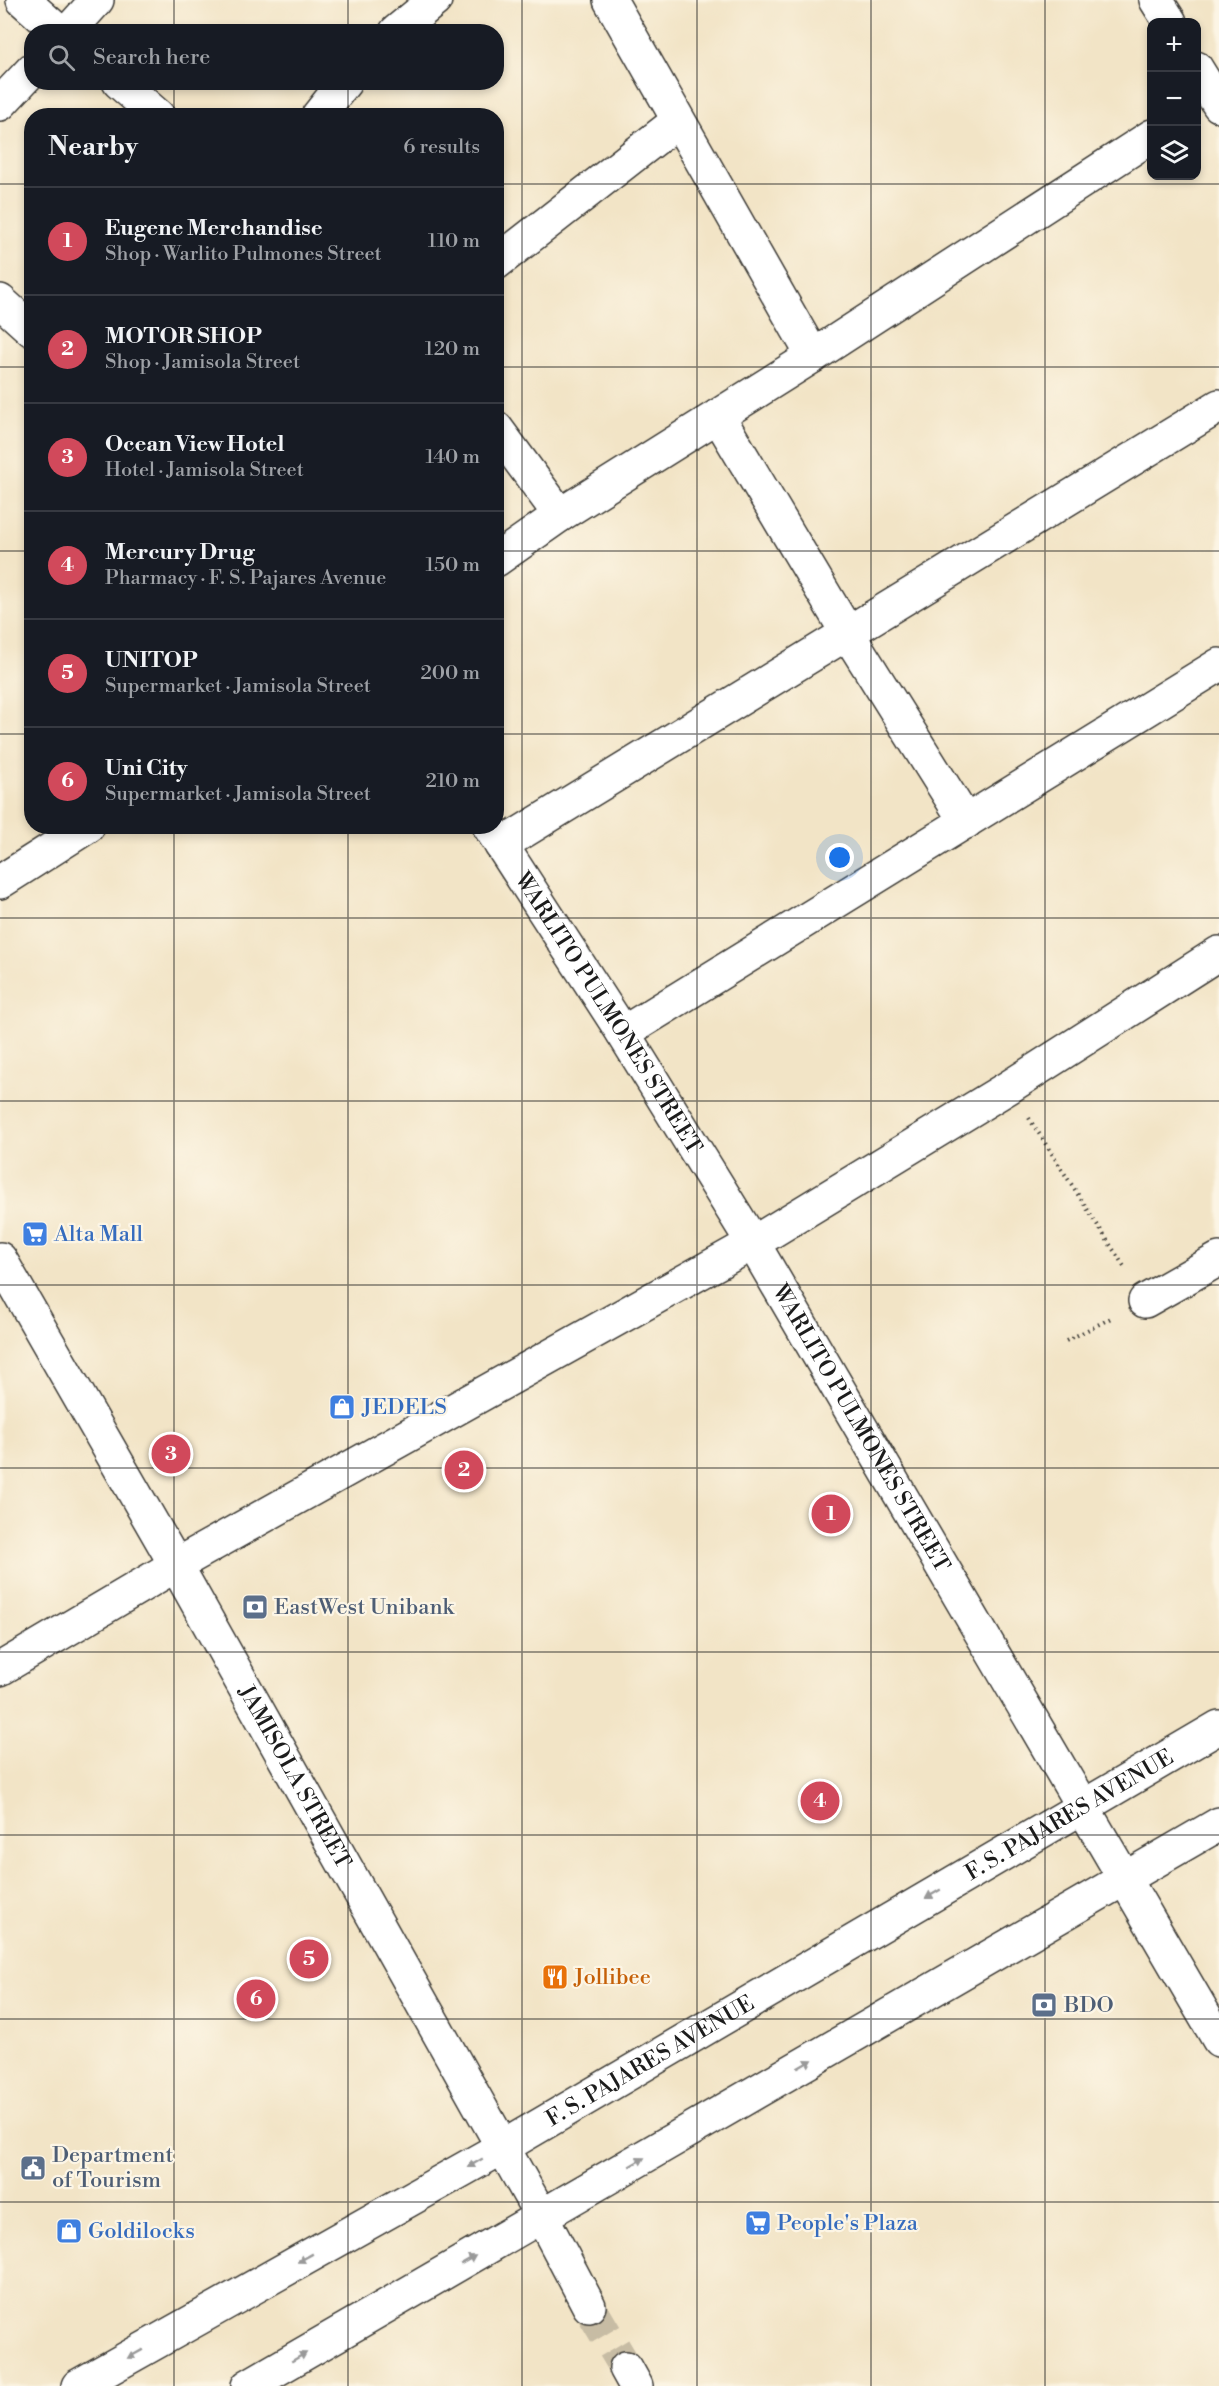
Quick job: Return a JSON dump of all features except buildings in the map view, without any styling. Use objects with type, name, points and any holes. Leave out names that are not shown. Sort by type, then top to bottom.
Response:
[{"type":"street","points":[[23,0],[50,24]]},
{"type":"street","points":[[75,24],[97,0]]},
{"type":"street","points":[[406,24],[435,0]]},
{"type":"street","points":[[610,0],[813,356]]},
{"type":"street","points":[[1156,0],[1167,18]]},
{"type":"street","points":[[1199,72],[1212,100]]},
{"type":"street","points":[[0,104],[24,78]]},
{"type":"street","points":[[128,90],[149,108]]},
{"type":"street","points":[[324,108],[339,90]]},
{"type":"street","points":[[504,257],[678,121]]},
{"type":"street","points":[[504,554],[560,515],[813,356],[1147,139]]},
{"type":"street","points":[[0,301],[24,323]]},
{"type":"street","points":[[504,831],[848,634],[1219,406]]},
{"type":"street","points":[[718,416],[848,634],[966,822]]},
{"type":"street","points":[[504,439],[560,515]]},
{"type":"street","points":[[623,1034],[1219,665]]},
{"type":"street","points":[[0,882],[75,834]]},
{"type":"street","name":"WARLITO PULMONES STREET","points":[[495,836],[623,1034],[753,1243],[1084,1805],[1219,2040]]},
{"type":"street","points":[[0,1669],[176,1565],[753,1243],[1009,1087],[1219,953]]},
{"type":"street","points":[[1145,1301],[1219,1258]]},
{"type":"street","name":"JAMISOLA STREET","points":[[5,1281],[176,1565],[542,2217],[586,2301]]},
{"type":"street","name":"F. S. PAJARES AVENUE","points":[[78,2386],[502,2147],[1219,1727]]},
{"type":"street","points":[[248,2386],[1219,1824]]},
{"type":"path","points":[[1009,1087],[1145,1301],[1066,1341]]},
{"type":"tunnel","points":[[589,2306],[626,2368]]},
{"type":"place","name":"Alta Mall","points":[[35,1234]]},
{"type":"place","name":"JEDELS","points":[[342,1407]]},
{"type":"place","name":"Ocean View Hotel","points":[[171,1454]]},
{"type":"place","name":"MOTOR SHOP","points":[[464,1470]]},
{"type":"place","name":"Eugene Merchandise","points":[[831,1514]]},
{"type":"place","name":"EastWest Unibank","points":[[255,1607]]},
{"type":"place","name":"Mercury Drug","points":[[820,1801]]},
{"type":"place","name":"UNITOP","points":[[309,1959]]},
{"type":"place","name":"Jollibee","points":[[555,1977]]},
{"type":"place","name":"Uni City","points":[[256,1999]]},
{"type":"place","name":"BDO","points":[[1044,2005]]},
{"type":"place","name":"Department of Tourism","points":[[33,2168]]},
{"type":"place","name":"People's Plaza","points":[[758,2223]]},
{"type":"place","name":"Goldilocks","points":[[69,2231]]}]
